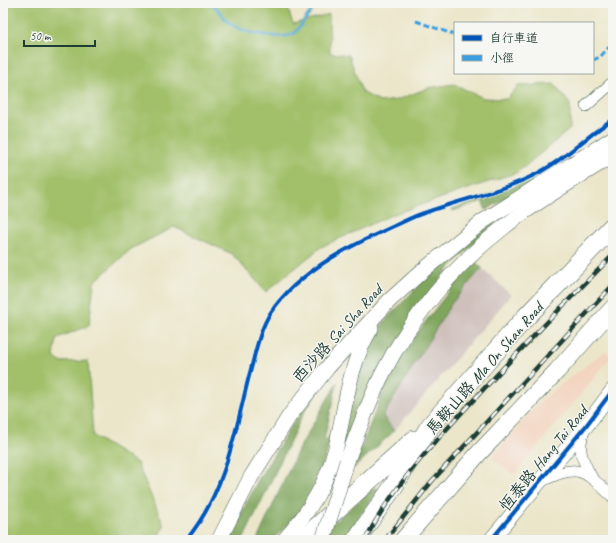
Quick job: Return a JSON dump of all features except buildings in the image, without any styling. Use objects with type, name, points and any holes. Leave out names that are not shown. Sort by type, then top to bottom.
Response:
[{"type":"highway","name":"馬鞍山路 Ma On Shan Road","points":[[356,540],[393,487],[430,426],[526,317],[613,226]]},
{"type":"highway","points":[[294,540],[315,536],[430,426]]},
{"type":"main road","points":[[315,536],[384,371],[401,342],[426,307],[444,284],[474,252],[502,228],[532,198],[613,138]]},
{"type":"main road","points":[[532,198],[613,156]]},
{"type":"main road","name":"西沙路 Sai Sha Road","points":[[219,540],[268,447],[306,393],[328,367],[383,308],[420,273],[467,233],[503,208],[532,198]]},
{"type":"main road","points":[[284,540],[310,508],[324,483],[335,451],[353,367],[368,333],[383,308]]},
{"type":"main road","points":[[403,540],[478,454],[557,371],[613,308]]},
{"type":"main road","name":"恆泰路 Hang Tai Road","points":[[491,540],[585,427],[613,390]]},
{"type":"street","points":[[586,106],[613,82]]},
{"type":"street","points":[[585,427],[580,449],[583,461],[592,478]]},
{"type":"street","points":[[540,482],[568,470],[574,470],[592,478],[613,497]]},
{"type":"shaded area","points":[[482,268],[511,295],[394,431],[383,416],[451,304]]},
{"type":"shaded area","points":[[605,351],[612,356],[514,475],[492,458],[532,410],[555,389]]},
{"type":"green space","points":[[3,3],[286,3],[293,24],[329,14],[330,53],[349,55],[362,92],[380,102],[397,100],[428,88],[454,84],[483,98],[507,99],[518,86],[554,84],[570,104],[570,129],[518,172],[391,215],[321,247],[266,292],[232,254],[174,227],[131,249],[94,282],[89,326],[57,338],[54,357],[60,362],[88,361],[93,436],[137,463],[164,526],[156,540],[3,540]]},
{"type":"green space","points":[[568,156],[571,160],[486,210],[482,201],[453,211],[452,209],[530,180]]},
{"type":"green space","points":[[493,223],[494,225],[452,265],[422,301],[333,483],[325,492],[349,403],[369,345],[380,327],[445,259]]},
{"type":"green space","points":[[474,261],[482,268],[451,304],[383,416],[394,431],[354,468],[379,402],[389,380],[407,348],[428,318]]},
{"type":"green space","points":[[328,375],[301,418],[243,540],[228,540],[258,480],[298,415]]},
{"type":"green space","points":[[337,383],[324,440],[331,437],[314,487],[295,518],[285,528],[271,540],[257,540],[298,450]]},
{"type":"green space","points":[[375,487],[379,490],[342,540],[313,540]]},
{"type":"waterway","points":[[210,3],[232,25],[245,31],[273,36],[282,36],[295,33],[316,5],[322,3]]},
{"type":"railway","points":[[365,540],[386,504],[398,487],[438,439],[520,350],[613,255]]},
{"type":"railway","points":[[385,540],[432,481],[613,285]]},
{"type":"marked path","points":[[416,21],[454,35]]},
{"type":"marked path","points":[[594,60],[600,57],[613,43]]},
{"type":"cycle path","points":[[186,540],[210,503],[227,462],[255,351],[263,327],[271,312],[296,284],[311,272],[343,251],[410,218],[503,188],[540,172],[551,166],[613,119]]},
{"type":"cycle path","points":[[491,540],[585,427],[613,390]]}]
